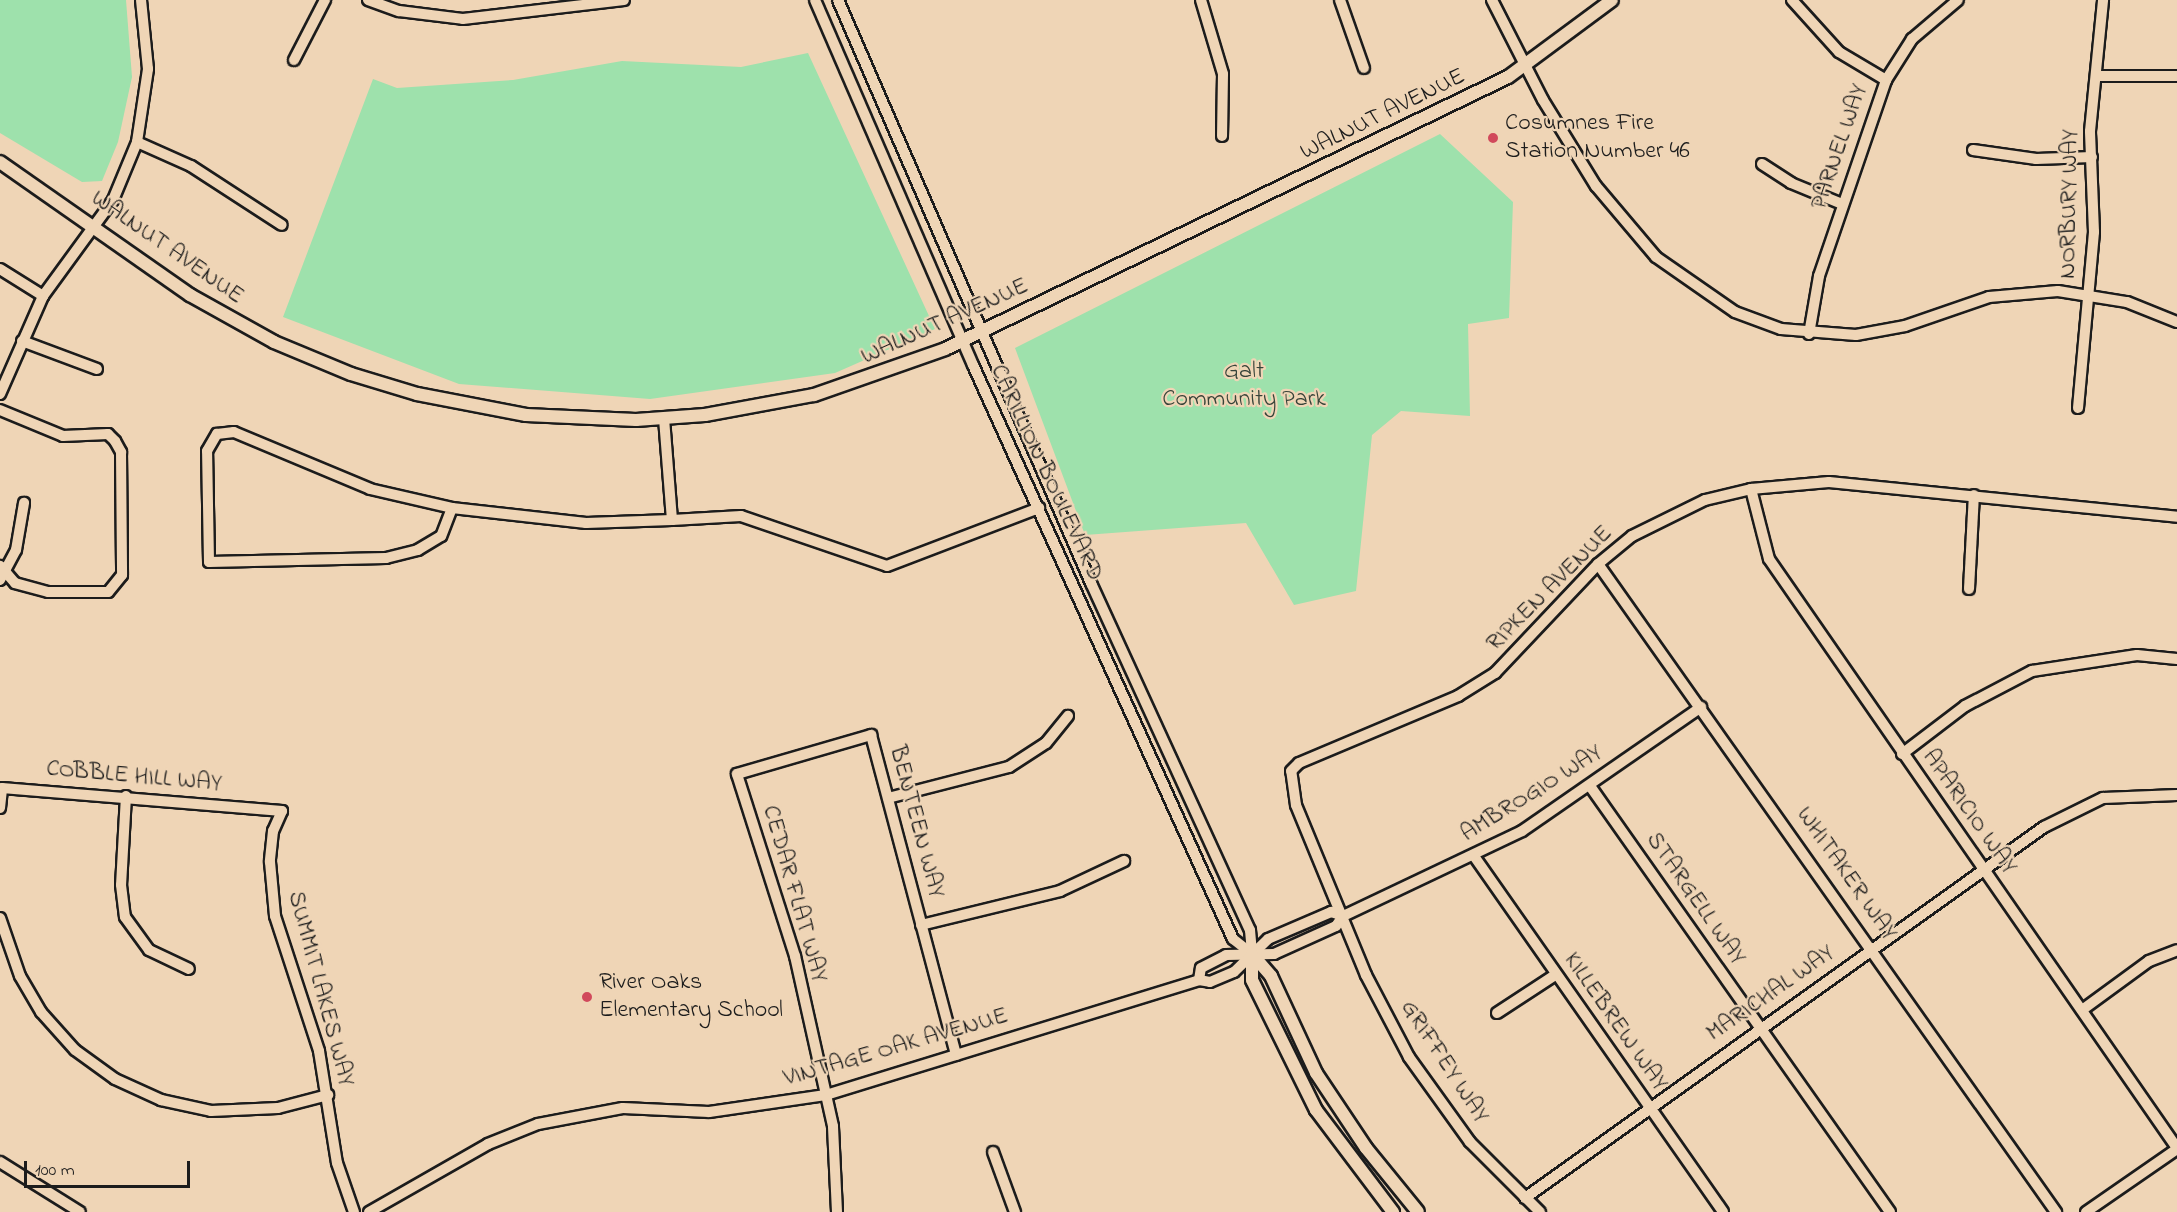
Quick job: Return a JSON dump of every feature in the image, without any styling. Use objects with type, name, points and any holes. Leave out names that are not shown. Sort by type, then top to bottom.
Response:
[{"type":"street","points":[[0,394],[43,296],[113,200],[137,142],[148,69],[141,0]]},
{"type":"street","points":[[294,60],[325,0]]},
{"type":"street","points":[[368,0],[399,10],[463,19],[560,3],[624,0]]},
{"type":"street","name":"CARILLION BOULEVARD","points":[[815,0],[962,341],[1233,939],[1252,954],[1270,976],[1316,1072],[1366,1148],[1418,1212]]},
{"type":"street","name":"CARILLION BOULEVARD","points":[[838,0],[985,330],[1091,583],[1250,930],[1252,980],[1316,1110],[1393,1212]]},
{"type":"street","points":[[1201,0],[1223,74],[1222,136]]},
{"type":"street","points":[[1340,0],[1364,68]]},
{"type":"street","points":[[1492,0],[1575,155],[1656,257],[1736,312],[1809,334],[1876,333],[2008,294],[2090,294],[2177,322]]},
{"type":"street","name":"WALNUT AVENUE","points":[[0,162],[96,225],[237,323],[351,374],[417,394],[526,415],[664,419],[814,395],[962,341],[1467,98],[1527,63],[1612,0]]},
{"type":"street","points":[[1792,0],[1839,52],[1886,80]]},
{"type":"street","name":"PARNEL WAY","points":[[1809,334],[1819,276],[1886,80],[1912,39],[1958,0]]},
{"type":"street","name":"NORBURY WAY","points":[[2078,408],[2090,294],[2092,157],[2103,0]]},
{"type":"street","points":[[2096,76],[2177,76]]},
{"type":"street","points":[[137,142],[191,166],[282,225]]},
{"type":"street","points":[[1973,150],[2036,159],[2092,157]]},
{"type":"street","points":[[1762,164],[1791,183],[1842,204]]},
{"type":"street","points":[[0,269],[43,296]]},
{"type":"street","points":[[22,341],[97,369]]},
{"type":"street","points":[[0,410],[63,436],[108,434],[121,452],[118,584],[108,592],[48,592],[15,583],[2,573],[24,503]]},
{"type":"street","points":[[664,419],[672,520]]},
{"type":"street","points":[[452,508],[441,536],[418,550],[386,558],[209,562],[207,451],[217,434],[234,432],[338,477],[452,508],[586,523],[741,516],[887,566],[1039,508]]},
{"type":"street","name":"RIPKEN AVENUE","points":[[1343,916],[1296,806],[1291,771],[1299,763],[1458,696],[1495,673],[1598,564],[1672,515],[1751,489],[1829,482],[2177,517]]},
{"type":"street","name":"APARICIO WAY","points":[[1751,489],[1769,559],[2177,1148]]},
{"type":"street","points":[[1969,590],[1974,495]]},
{"type":"street","name":"WHITAKER WAY","points":[[1598,564],[1873,948],[2056,1212]]},
{"type":"street","points":[[1902,754],[1965,706],[2032,671],[2137,655],[2177,659]]},
{"type":"street","name":"AMBROGIO WAY","points":[[1252,954],[1274,954],[1336,926],[1343,916],[1474,856],[1590,786],[1701,707]]},
{"type":"street","points":[[888,798],[1009,767],[1046,743],[1068,716]]},
{"type":"street","name":"BENTEEN WAY","points":[[736,774],[871,735],[956,1055]]},
{"type":"street","name":"CEDAR FLAT WAY","points":[[736,774],[795,956],[837,1153],[837,1212]]},
{"type":"street","name":"STARGELL WAY","points":[[1590,786],[1890,1212]]},
{"type":"street","name":"COBBLE HILL WAY","points":[[0,808],[2,788],[126,796],[282,811]]},
{"type":"street","name":"MARICHAL WAY","points":[[1525,1198],[1649,1106],[2044,827],[2103,798],[2177,795]]},
{"type":"street","points":[[126,796],[120,885],[125,917],[149,950],[189,969]]},
{"type":"street","name":"SUMMIT LAKES WAY","points":[[282,811],[273,831],[270,862],[275,916],[328,1095],[337,1163],[354,1212]]},
{"type":"street","name":"KILLEBREW WAY","points":[[1474,856],[1555,975],[1723,1212]]},
{"type":"street","points":[[921,925],[1060,891],[1124,861]]},
{"type":"street","name":"AMBROGIO WAY","points":[[1252,954],[1268,939],[1331,912],[1343,916]]},
{"type":"street","name":"GRIFFEY WAY","points":[[1343,916],[1366,975],[1409,1057],[1458,1128],[1539,1212]]},
{"type":"street","points":[[0,918],[4,951],[30,995],[57,1032],[94,1066],[142,1093],[186,1107],[232,1112],[278,1108],[328,1095]]},
{"type":"street","points":[[2082,1010],[2149,960],[2177,950]]},
{"type":"street","points":[[1199,980],[1201,968],[1226,955],[1252,954]]},
{"type":"street","name":"VINTAGE OAK AVENUE","points":[[369,1212],[488,1144],[570,1116],[627,1108],[733,1110],[826,1095],[1199,980],[1209,982],[1234,972],[1252,954]]},
{"type":"street","points":[[1497,1013],[1555,975]]},
{"type":"street","points":[[2086,1212],[2177,1148]]},
{"type":"street","points":[[993,1152],[1015,1212]]},
{"type":"street","points":[[2,1167],[81,1212]]},
{"type":"green space","points":[[0,0],[126,0],[132,77],[118,142],[102,181],[82,182],[0,133]]},
{"type":"green space","points":[[808,53],[935,329],[835,373],[650,399],[459,384],[283,317],[373,79],[397,88],[513,80],[622,61],[741,67]]},
{"type":"green space","name":"Galt Community Park","points":[[1440,134],[1513,202],[1509,318],[1468,324],[1470,416],[1401,411],[1372,435],[1356,591],[1294,605],[1246,523],[1085,535],[1015,348]]},
{"type":"place","name":"Cosumnes Fire Station Number 46","points":[[1493,138]]},
{"type":"place","name":"River Oaks Elementary School","points":[[587,997]]}]
